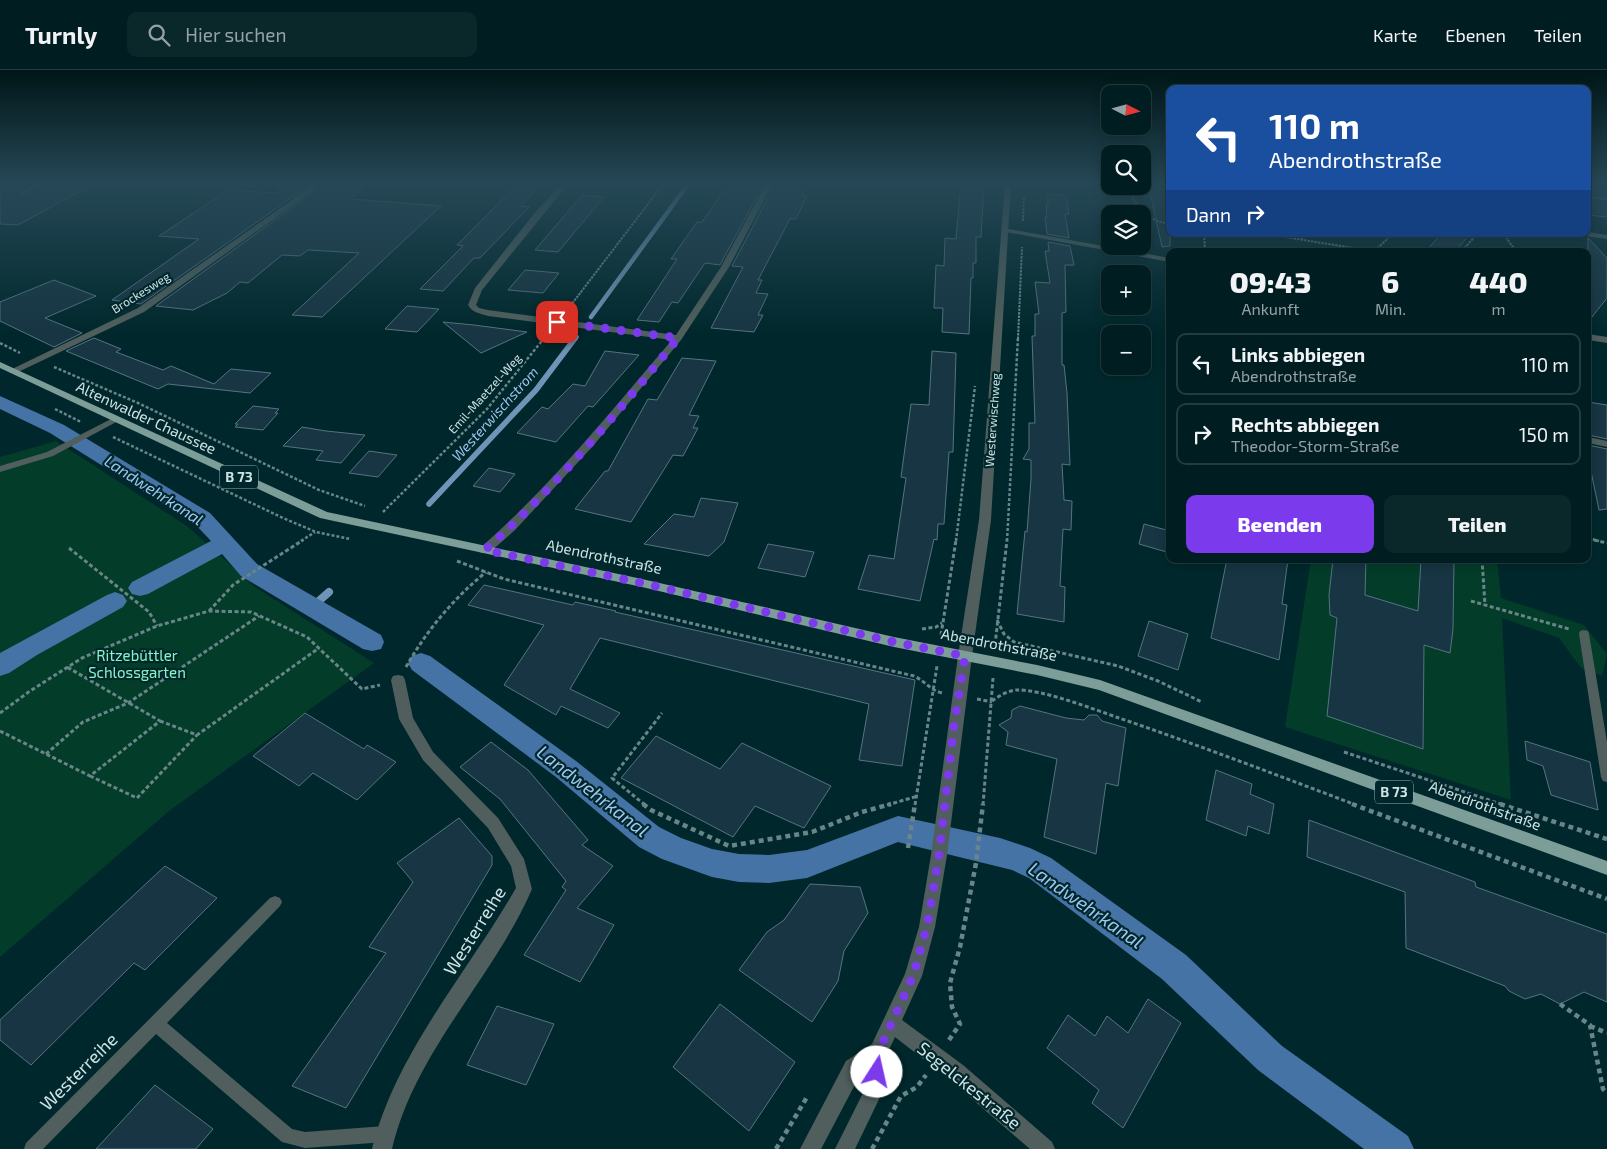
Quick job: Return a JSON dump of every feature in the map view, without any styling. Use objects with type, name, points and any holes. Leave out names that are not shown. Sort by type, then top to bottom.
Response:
[{"type":"main road","name":"Altenwalder Chaussee","points":[[0,365],[299,505],[324,515],[365,524]]},
{"type":"main road","name":"Abendrothstraße","points":[[365,524],[642,583],[894,642],[1072,678],[1132,696],[1312,763],[1607,868]]},
{"type":"street","name":"Brockesweg","points":[[13,371],[141,310],[250,233]]},
{"type":"street","points":[[523,233],[478,290],[472,305],[476,310],[678,338]]},
{"type":"street","points":[[485,550],[511,527],[589,444],[678,338],[725,267],[743,233]]},
{"type":"street","name":"Westerwischweg","points":[[879,1051],[920,954],[932,904],[985,520],[1006,233]]},
{"type":"street","points":[[1024,233],[1166,259]]},
{"type":"street","points":[[1591,234],[1607,237]]},
{"type":"street","points":[[1591,337],[1607,340]]},
{"type":"street","points":[[1591,441],[1607,444]]},
{"type":"street","name":"Westerreihe","points":[[384,1141],[402,1093],[435,1031],[502,929],[524,889],[518,864],[493,823],[428,756],[406,719],[398,680]]},
{"type":"street","name":"Segelckestraße","points":[[892,1024],[956,1072],[1045,1149]]},
{"type":"street","points":[[810,1149],[853,1068],[879,1051]]},
{"type":"street","points":[[845,1149],[874,1091],[879,1051]]},
{"type":"lane","points":[[0,469],[50,454],[116,420]]},
{"type":"lane","points":[[1584,634],[1607,777]]},
{"type":"lane","name":"Westerreihe","points":[[32,1149],[275,902]]},
{"type":"lane","name":"Westerreihe","points":[[156,1024],[288,1136],[305,1140],[384,1141]]},
{"type":"path","name":"Emil-Maetzel-Weg","points":[[382,512],[487,408],[577,299],[626,233]]},
{"type":"path","name":"Abendrothstraße","points":[[1022,233],[1010,516],[997,620],[1004,634],[1020,644],[1118,666],[1158,681],[1204,703]]},
{"type":"path","points":[[1283,237],[1353,248]]},
{"type":"path","points":[[1300,240],[1304,237]]},
{"type":"path","points":[[1376,248],[1389,237]]},
{"type":"path","points":[[1465,248],[1474,237]]},
{"type":"path","points":[[1506,237],[1515,248]]},
{"type":"path","points":[[0,343],[138,402],[319,490],[366,506]]},
{"type":"path","points":[[918,629],[929,629],[942,623],[961,510],[976,385]]},
{"type":"path","points":[[97,430],[316,532],[355,540]]},
{"type":"path","points":[[209,611],[233,585],[316,532]]},
{"type":"path","points":[[1591,539],[1607,543]]},
{"type":"path","points":[[69,548],[149,612],[156,626]]},
{"type":"path","points":[[450,558],[514,581],[914,676],[924,680],[933,691],[918,796],[908,848]]},
{"type":"path","points":[[1482,563],[1485,605]]},
{"type":"path","points":[[0,713],[30,690],[82,658],[156,626],[209,611],[251,612],[307,637],[362,689],[398,680],[423,636],[467,587],[486,572]]},
{"type":"path","points":[[1471,601],[1584,634]]},
{"type":"path","points":[[46,754],[83,722],[128,702],[259,616]]},
{"type":"path","points":[[0,731],[137,798],[197,735],[318,648]]},
{"type":"path","points":[[67,667],[160,721],[197,735]]},
{"type":"path","points":[[960,1024],[952,1007],[950,983],[960,946],[976,863],[992,702],[1000,694],[1015,690],[1035,692],[1063,700],[1164,734],[1607,899]]},
{"type":"path","points":[[662,713],[612,778],[651,810],[729,846],[812,832],[862,812],[918,796]]},
{"type":"path","points":[[90,776],[160,721]]},
{"type":"path","name":"Abendrothstraße","points":[[1342,752],[1607,839]]},
{"type":"path","points":[[1560,1004],[1590,1025],[1607,1033]]},
{"type":"path","points":[[1590,1025],[1603,1089],[1607,1093]]},
{"type":"path","points":[[872,1149],[900,1096],[917,1087]]},
{"type":"path","points":[[776,1149],[807,1097]]},
{"type":"green space","name":"Ritzebüttler Schlossgarten","points":[[56,441],[187,526],[255,587],[374,663],[169,811],[0,957],[0,457]]},
{"type":"green space","points":[[1310,563],[1497,563],[1501,598],[1584,625],[1607,654],[1602,676],[1581,668],[1559,638],[1502,618],[1511,800],[1285,727]]},
{"type":"building","points":[[163,233],[241,233],[141,304],[112,300],[199,239],[159,236]]},
{"type":"building","points":[[256,233],[412,233],[322,317],[292,315],[359,253],[308,250],[300,256],[282,255],[248,283],[240,282],[227,293],[193,310],[156,306]]},
{"type":"building","points":[[469,233],[504,233],[480,258],[474,258],[443,291],[420,289],[463,246],[457,245]]},
{"type":"building","points":[[549,233],[574,233],[558,252],[535,250]]},
{"type":"building","points":[[689,233],[737,233],[720,265],[705,263],[678,303],[672,302],[659,322],[637,320],[677,259],[671,259]]},
{"type":"building","points":[[749,233],[782,233],[758,280],[762,280],[756,293],[768,294],[758,315],[763,315],[754,332],[711,328],[743,267],[732,266]]},
{"type":"building","points":[[957,233],[981,233],[981,237],[976,237],[976,263],[973,263],[973,278],[971,278],[969,334],[942,332],[943,308],[934,308],[936,265],[944,266],[945,238],[956,239]]},
{"type":"building","points":[[1068,233],[1069,238],[1047,234]]},
{"type":"building","points":[[1159,233],[1166,233],[1166,237],[1170,237],[1170,246],[1162,247]]},
{"type":"building","points":[[1438,237],[1468,237],[1458,248],[1429,248]]},
{"type":"building","points":[[1588,238],[1607,258],[1607,298],[1591,318],[1591,248],[1588,248]]},
{"type":"building","points":[[1048,242],[1070,246],[1074,265],[1065,265],[1066,312],[1062,313],[1062,365],[1064,365],[1067,393],[1070,465],[1062,464],[1064,500],[1072,501],[1071,530],[1063,529],[1060,586],[1065,587],[1064,622],[1017,614],[1031,479],[1031,460],[1023,459],[1029,449],[1029,423],[1035,423],[1032,336],[1035,336],[1035,314],[1039,314],[1035,282],[1050,283],[1045,251],[1049,251]]},
{"type":"building","points":[[525,270],[559,273],[543,293],[508,290]]},
{"type":"building","points":[[54,280],[96,296],[45,318],[82,333],[54,347],[0,321],[0,302]]},
{"type":"building","points":[[407,306],[439,309],[417,332],[385,329]]},
{"type":"building","points":[[443,322],[474,325],[527,332],[481,353]]},
{"type":"building","points":[[94,338],[121,349],[116,352],[163,370],[171,366],[214,384],[231,369],[271,373],[250,393],[168,384],[158,389],[66,351]]},
{"type":"building","points":[[605,351],[639,355],[593,407],[588,406],[556,442],[517,433],[542,407],[548,409],[573,384],[585,386]]},
{"type":"building","points":[[932,351],[956,353],[953,452],[949,452],[944,524],[938,524],[937,540],[934,539],[920,601],[858,589],[869,555],[894,559],[906,478],[901,477],[911,404],[929,405]]},
{"type":"building","points":[[682,358],[716,361],[689,415],[699,416],[693,428],[698,428],[683,456],[673,455],[631,522],[575,509],[605,471],[608,471],[648,399],[657,400]]},
{"type":"building","points":[[1591,402],[1607,405],[1607,439],[1591,436]]},
{"type":"building","points":[[253,406],[279,409],[275,413],[278,413],[263,430],[235,427],[238,424],[235,424]]},
{"type":"building","points":[[302,427],[365,435],[341,463],[316,460],[323,451],[283,446]]},
{"type":"building","points":[[1591,446],[1607,449],[1607,509],[1599,510],[1591,471]]},
{"type":"building","points":[[369,451],[397,455],[378,477],[349,473]]},
{"type":"building","points":[[489,468],[515,474],[500,492],[473,486]]},
{"type":"building","points":[[701,498],[738,503],[724,542],[709,556],[644,544],[674,514],[694,517]]},
{"type":"building","points":[[1144,524],[1166,530],[1166,552],[1139,544]]},
{"type":"building","points":[[768,544],[814,552],[805,577],[758,568]]},
{"type":"building","points":[[1226,563],[1287,563],[1282,604],[1287,605],[1279,660],[1211,638]]},
{"type":"building","points":[[1333,563],[1366,563],[1365,595],[1418,611],[1421,563],[1454,563],[1453,629],[1450,653],[1424,645],[1423,749],[1327,716],[1337,618],[1330,615],[1329,595]]},
{"type":"building","points":[[484,585],[573,605],[575,602],[616,611],[915,680],[902,766],[859,760],[869,704],[600,638],[570,689],[620,713],[608,728],[561,706],[556,715],[504,685],[544,625],[468,605]]},
{"type":"building","points":[[1149,621],[1188,634],[1178,670],[1138,656]]},
{"type":"building","points":[[1020,706],[1066,718],[1084,720],[1089,715],[1097,715],[1102,721],[1126,728],[1118,786],[1106,783],[1096,854],[1044,837],[1057,759],[1006,745],[1008,732],[999,725],[1011,718],[1012,710]]},
{"type":"building","points":[[305,713],[364,749],[367,745],[396,762],[357,800],[313,773],[299,786],[253,756]]},
{"type":"building","points":[[656,736],[720,769],[742,743],[831,786],[804,828],[755,806],[733,837],[621,778]]},
{"type":"building","points":[[1525,741],[1590,762],[1598,810],[1551,795],[1543,766],[1527,760]]},
{"type":"building","points":[[491,742],[528,770],[588,840],[582,845],[613,866],[577,908],[614,925],[580,982],[524,955],[566,890],[562,887],[566,881],[500,799],[460,767]]},
{"type":"building","points":[[1216,770],[1252,784],[1250,794],[1274,804],[1269,834],[1248,826],[1246,836],[1206,820]]},
{"type":"building","points":[[459,818],[492,856],[492,865],[346,1108],[292,1086],[386,953],[369,947],[413,882],[397,863]]},
{"type":"building","points":[[1309,820],[1475,882],[1476,887],[1607,934],[1607,1002],[1584,992],[1560,1004],[1541,994],[1525,999],[1509,991],[1505,986],[1406,948],[1405,892],[1307,857]]},
{"type":"building","points":[[165,866],[217,898],[145,970],[134,963],[31,1065],[0,1040],[0,1020]]},
{"type":"building","points":[[810,884],[860,887],[868,913],[844,951],[838,981],[812,1022],[739,970],[767,932],[784,920]]},
{"type":"building","points":[[1148,999],[1181,1023],[1123,1128],[1092,1103],[1099,1090],[1047,1048],[1068,1015],[1095,1036],[1107,1016],[1128,1033]]},
{"type":"building","points":[[720,1004],[795,1062],[749,1131],[673,1067]]},
{"type":"building","points":[[497,1006],[554,1024],[526,1085],[467,1065]]},
{"type":"building","points":[[155,1085],[213,1129],[196,1149],[96,1149]]},
{"type":"waterway","name":"Westerwischstrom","points":[[591,317],[652,233]]},
{"type":"waterway","name":"Westerwischstrom","points":[[429,504],[536,390],[576,337],[575,339]]},
{"type":"waterway","name":"Landwehrkanal","points":[[0,402],[57,429],[202,518],[225,543]]},
{"type":"waterway","points":[[140,588],[225,543]]},
{"type":"waterway","name":"Landwehrkanal","points":[[225,543],[249,570],[372,642]]},
{"type":"waterway","name":"Westerwischstrom","points":[[312,607],[329,592]]},
{"type":"waterway","points":[[0,666],[28,648],[115,601]]},
{"type":"waterway","name":"Landwehrkanal","points":[[421,663],[566,769],[649,837],[673,849],[712,863],[739,868],[769,869],[807,864],[898,829],[1000,852],[1040,868],[1174,967],[1270,1058],[1395,1149]]},
{"type":"route","points":[[557,322],[678,338],[589,444],[511,527],[485,550],[642,583],[894,642],[965,656],[954,726],[932,904],[913,976],[879,1051],[877,1072]]}]
